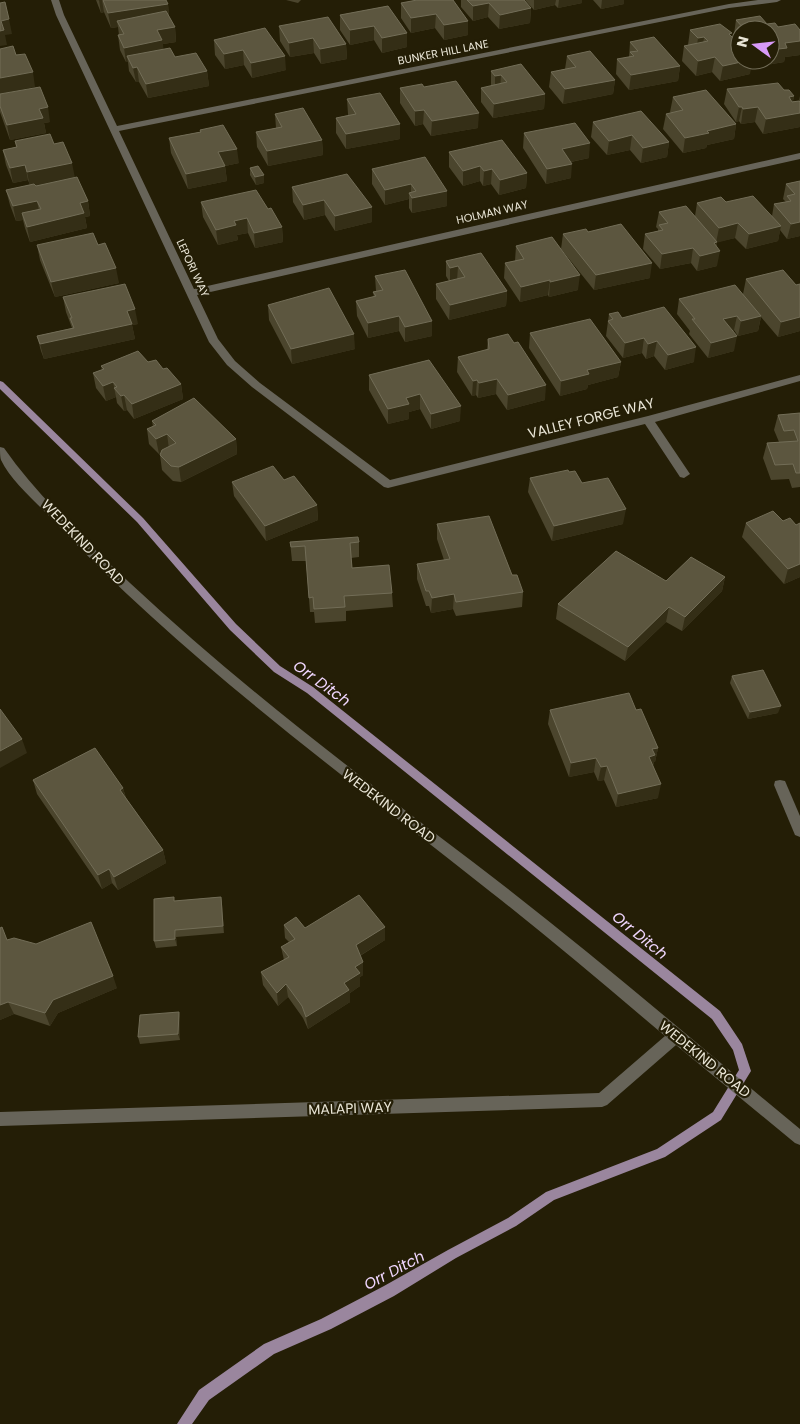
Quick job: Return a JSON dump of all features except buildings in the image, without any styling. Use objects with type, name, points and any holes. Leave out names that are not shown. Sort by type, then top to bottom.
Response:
[{"type":"street","name":"LEPORI WAY","points":[[55,0],[60,15],[213,340],[231,363],[256,385],[388,484]]},
{"type":"street","name":"BUNKER HILL LANE","points":[[114,129],[719,8],[777,0]]},
{"type":"street","name":"HOLMAN WAY","points":[[190,293],[800,156]]},
{"type":"street","name":"VALLEY FORGE WAY","points":[[388,484],[648,420],[800,378]]},
{"type":"street","points":[[648,420],[684,474]]},
{"type":"street","name":"WEDEKIND ROAD","points":[[0,451],[15,472],[91,553],[234,684],[498,888],[800,1138]]},
{"type":"street","points":[[780,786],[800,831]]},
{"type":"street","name":"MALAPI WAY","points":[[0,1119],[602,1100],[676,1036]]},
{"type":"waterway","name":"Orr Ditch","points":[[0,384],[140,520],[233,627],[277,669],[310,690],[716,1015],[738,1048],[745,1071],[717,1116],[661,1153],[550,1196],[512,1222],[389,1291],[326,1324],[269,1349],[204,1395],[184,1424]]}]
